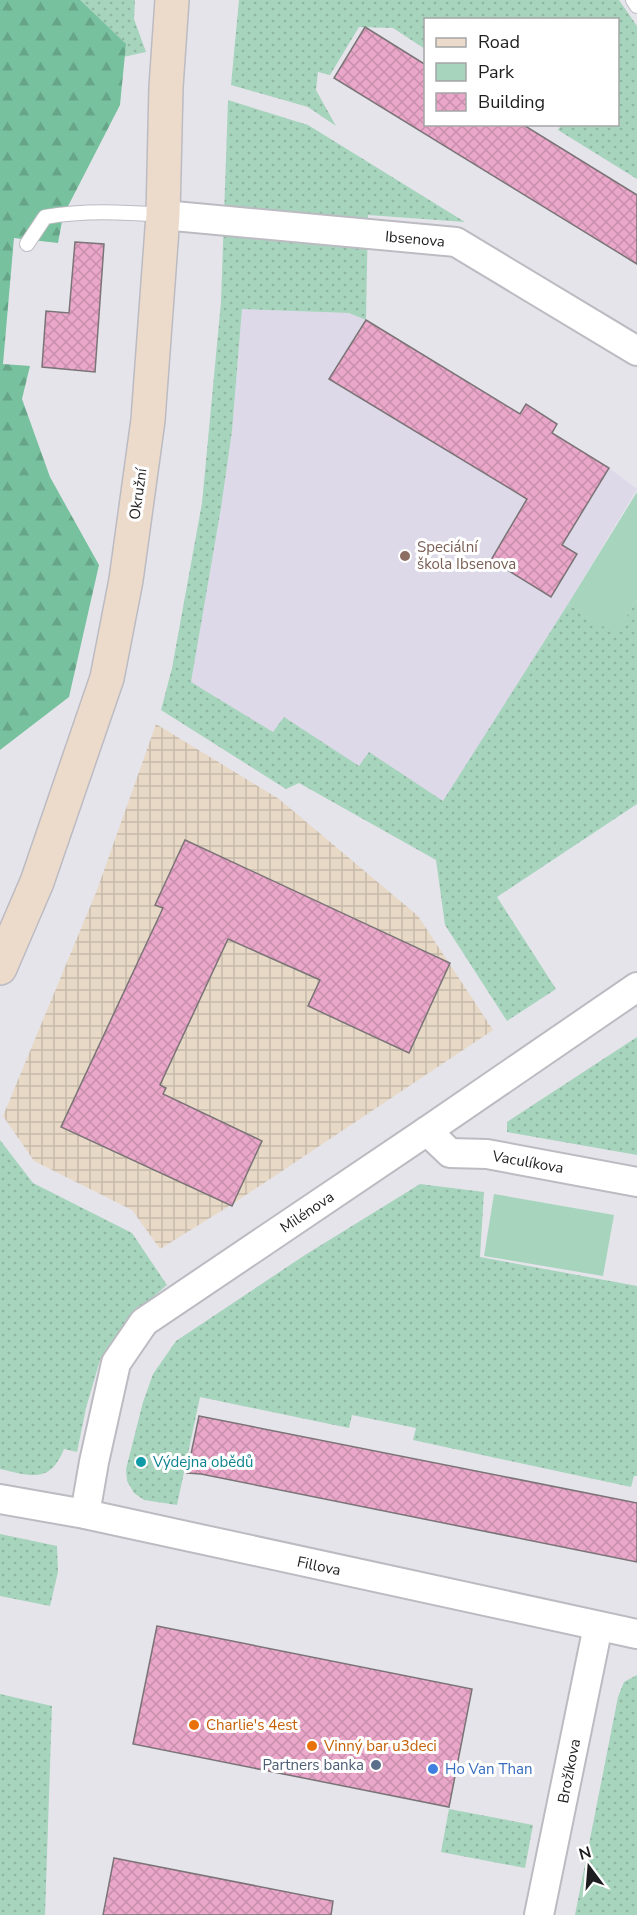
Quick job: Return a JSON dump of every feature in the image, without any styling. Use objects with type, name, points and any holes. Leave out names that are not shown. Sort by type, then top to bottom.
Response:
[{"type":"street","name":"Okružní","points":[[0,968],[37,882],[107,678],[126,580],[148,420],[164,215],[166,87],[172,0]]},
{"type":"street","name":"Ibsenova","points":[[164,215],[456,242],[637,351]]},
{"type":"street","name":"Milénova","points":[[85,1514],[116,1363],[144,1322],[637,987]]},
{"type":"street","name":"Vaculíkova","points":[[427,1131],[450,1154],[487,1154],[637,1182]]},
{"type":"street","name":"Fillova","points":[[0,1499],[85,1514],[637,1634]]},
{"type":"street","name":"Brožíkova","points":[[539,1915],[598,1626]]},
{"type":"lane","points":[[633,0],[637,6]]},
{"type":"lane","points":[[27,244],[45,217],[73,212],[164,215]]},
{"type":"shaded area","name":"Speciální škola Ibsenova","points":[[242,309],[349,313],[366,320],[609,468],[637,489],[568,604],[443,802],[369,753],[359,767],[284,717],[274,733],[191,682],[232,431]]},
{"type":"shaded area","points":[[156,724],[279,799],[418,916],[493,1030],[231,1205],[160,1249],[132,1210],[34,1161],[3,1116],[97,890]]},
{"type":"green space","points":[[0,0],[135,0],[134,19],[146,52],[0,84]]},
{"type":"green space","points":[[0,0],[80,0],[126,44],[120,105],[63,216],[58,243],[14,238],[3,364],[30,366],[22,399],[50,477],[99,565],[69,697],[0,750]]},
{"type":"green space","points":[[239,0],[619,0],[637,26],[637,179],[558,130],[560,126],[619,126],[619,18],[424,18],[424,48],[393,28],[359,27],[330,75],[318,72],[316,90],[336,126],[308,107],[231,85]]},
{"type":"green space","points":[[228,100],[308,125],[465,222],[368,215],[366,320],[349,313],[242,309],[232,431],[191,682],[273,732],[284,717],[359,766],[369,752],[443,801],[568,604],[615,633],[637,600],[637,804],[497,897],[556,989],[507,1021],[445,925],[436,860],[299,783],[286,789],[161,710],[172,668],[202,503],[221,302]]},
{"type":"green space","points":[[637,492],[637,600],[615,634],[568,604]]},
{"type":"green space","points":[[637,1037],[637,1155],[507,1132],[507,1122]]},
{"type":"green space","points":[[0,1140],[33,1183],[132,1233],[167,1285],[132,1315],[100,1360],[86,1408],[77,1452],[64,1449],[52,1468],[38,1475],[0,1469]]},
{"type":"green space","points":[[420,1184],[484,1192],[480,1257],[637,1286],[637,1476],[634,1476],[631,1487],[413,1440],[416,1428],[352,1415],[349,1428],[200,1397],[177,1505],[144,1500],[134,1493],[127,1481],[126,1469],[143,1402],[153,1374],[176,1341],[305,1255]]},
{"type":"green space","points":[[494,1194],[614,1215],[603,1276],[484,1256]]},
{"type":"green space","points":[[0,1534],[57,1546],[58,1572],[50,1606],[0,1596]]},
{"type":"green space","points":[[637,1675],[637,1915],[575,1915],[618,1697],[624,1682]]},
{"type":"green space","points":[[0,1694],[52,1706],[45,1915],[0,1915]]},
{"type":"green space","points":[[449,1809],[533,1825],[525,1868],[441,1852]]},
{"type":"building","points":[[365,27],[424,64],[424,126],[525,126],[637,195],[637,264],[334,78]]},
{"type":"building","points":[[75,242],[104,244],[95,372],[42,367],[46,311],[69,313]]},
{"type":"building","points":[[366,320],[520,414],[526,404],[557,424],[552,433],[609,468],[562,545],[577,554],[551,597],[491,560],[527,499],[329,379]]},
{"type":"building","points":[[185,840],[450,963],[409,1053],[308,1006],[320,980],[228,939],[160,1085],[166,1088],[163,1094],[262,1141],[232,1206],[61,1127],[163,908],[155,905]]},
{"type":"building","points":[[199,1416],[637,1503],[637,1562],[187,1473]]},
{"type":"building","points":[[157,1626],[472,1689],[449,1807],[133,1744]]},
{"type":"building","points":[[114,1858],[333,1901],[331,1915],[103,1915]]},
{"type":"place","name":"Speciální škola Ibsenova","points":[[405,556]]},
{"type":"place","name":"Výdejna obědů","points":[[141,1462]]},
{"type":"place","name":"Charlie's 4est","points":[[194,1725]]},
{"type":"place","name":"Vinný bar u3deci","points":[[312,1746]]},
{"type":"place","name":"Partners banka","points":[[376,1765]]},
{"type":"place","name":"Ho Van Than","points":[[433,1769]]}]
